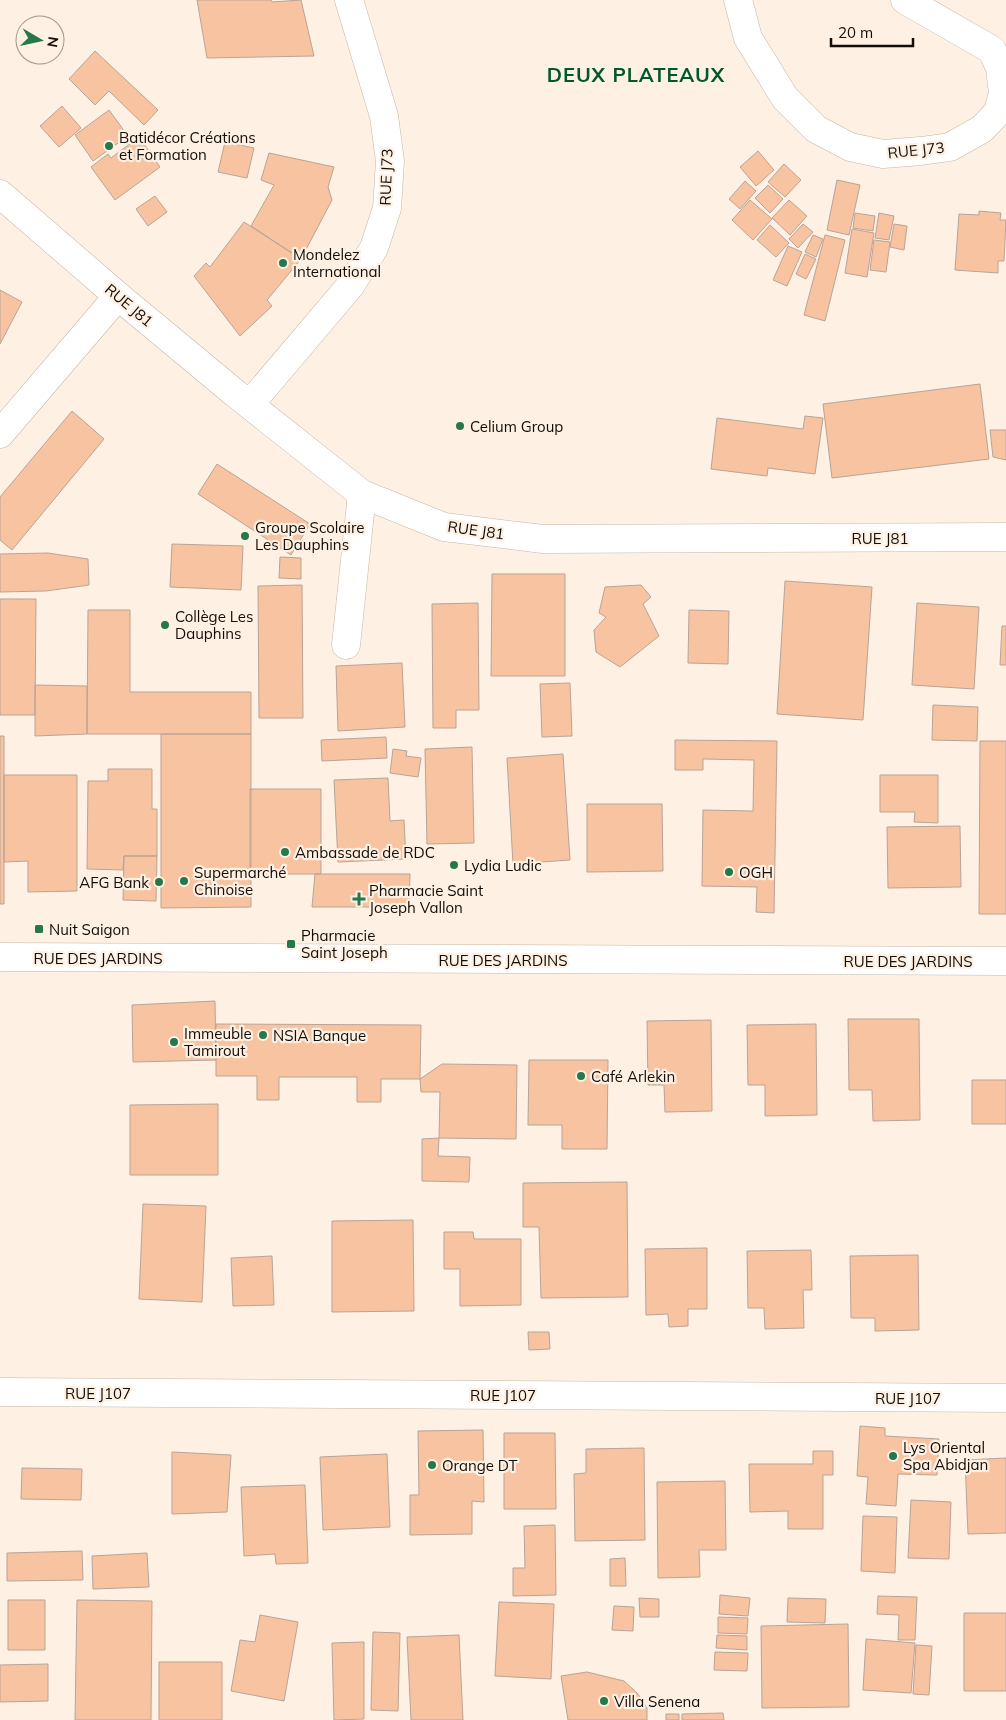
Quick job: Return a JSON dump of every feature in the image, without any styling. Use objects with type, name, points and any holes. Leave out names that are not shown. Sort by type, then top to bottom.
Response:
[{"type":"street","name":"RUE J73","points":[[250,404],[350,286],[374,248],[387,208],[390,161],[384,116],[349,0]]},
{"type":"street","name":"RUE J73","points":[[738,0],[748,38],[785,98],[816,129],[850,147],[883,154],[950,147],[982,129],[998,112],[1003,93],[1000,68],[992,50],[905,0]]},
{"type":"street","name":"RUE J81","points":[[0,194],[118,296],[236,394],[362,494],[444,527],[543,539],[1006,537]]},
{"type":"street","points":[[0,434],[118,296]]},
{"type":"street","points":[[346,645],[362,494]]},
{"type":"street","name":"RUE DES JARDINS","points":[[0,958],[1006,961]]},
{"type":"street","name":"RUE J107","points":[[0,1392],[1006,1398]]},
{"type":"building","points":[[197,0],[271,0],[272,2],[301,0],[314,56],[207,58]]},
{"type":"building","points":[[95,51],[158,110],[144,125],[109,91],[95,105],[69,79]]},
{"type":"building","points":[[62,106],[81,128],[59,147],[40,126]]},
{"type":"building","points":[[109,110],[128,136],[93,161],[75,135]]},
{"type":"building","points":[[139,137],[160,167],[115,200],[91,167],[108,154],[111,158]]},
{"type":"building","points":[[225,142],[254,148],[247,178],[218,172]]},
{"type":"building","points":[[758,151],[774,170],[756,186],[740,167]]},
{"type":"building","points":[[269,153],[334,167],[328,187],[332,200],[301,259],[251,226],[274,185],[261,180]]},
{"type":"building","points":[[784,164],[801,180],[785,197],[768,182]]},
{"type":"building","points":[[837,180],[860,185],[849,235],[827,230]]},
{"type":"building","points":[[745,181],[756,191],[740,209],[729,199]]},
{"type":"building","points":[[768,185],[783,199],[770,213],[755,198]]},
{"type":"building","points":[[155,196],[167,212],[148,226],[136,209]]},
{"type":"building","points":[[750,200],[772,219],[753,240],[732,220]]},
{"type":"building","points":[[789,200],[807,216],[790,235],[772,218]]},
{"type":"building","points":[[979,211],[1001,213],[1000,220],[1006,220],[1004,261],[998,261],[998,273],[955,270],[959,214],[979,215]]},
{"type":"building","points":[[855,213],[875,216],[873,231],[853,228]]},
{"type":"building","points":[[879,213],[894,216],[889,240],[875,238]]},
{"type":"building","points":[[244,222],[301,259],[267,300],[272,306],[240,336],[194,276],[206,263],[210,267]]},
{"type":"building","points":[[803,224],[813,232],[798,248],[789,239]]},
{"type":"building","points":[[894,224],[907,226],[904,250],[890,247]]},
{"type":"building","points":[[770,225],[789,243],[776,257],[757,240]]},
{"type":"building","points":[[852,229],[874,233],[867,277],[845,273]]},
{"type":"building","points":[[813,235],[823,239],[816,257],[805,252]]},
{"type":"building","points":[[825,235],[845,240],[825,321],[804,315]]},
{"type":"building","points":[[874,240],[890,242],[886,272],[870,270]]},
{"type":"building","points":[[788,246],[802,252],[787,286],[773,280]]},
{"type":"building","points":[[805,254],[816,259],[806,279],[796,274]]},
{"type":"building","points":[[0,290],[22,302],[0,344]]},
{"type":"building","points":[[980,384],[989,459],[832,478],[823,404]]},
{"type":"building","points":[[72,411],[104,439],[12,550],[0,540],[0,497]]},
{"type":"building","points":[[805,416],[823,418],[815,474],[768,468],[767,476],[711,469],[717,418],[803,429]]},
{"type":"building","points":[[990,430],[1006,430],[1006,460],[993,457]]},
{"type":"building","points":[[217,464],[310,524],[291,555],[198,494]]},
{"type":"building","points":[[172,544],[243,546],[241,590],[170,587]]},
{"type":"building","points":[[48,553],[88,559],[89,585],[46,591],[0,592],[0,554]]},
{"type":"building","points":[[280,557],[301,558],[301,579],[279,578]]},
{"type":"building","points":[[492,574],[565,574],[565,676],[491,676]]},
{"type":"building","points":[[785,581],[872,587],[863,720],[777,714]]},
{"type":"building","points":[[302,585],[303,718],[259,718],[258,586]]},
{"type":"building","points":[[641,585],[651,597],[643,604],[659,636],[620,667],[596,652],[594,630],[606,617],[599,613],[605,587]]},
{"type":"building","points":[[0,599],[36,599],[35,715],[0,715]]},
{"type":"building","points":[[478,603],[479,710],[456,710],[456,728],[433,728],[432,604]]},
{"type":"building","points":[[917,603],[979,607],[974,689],[912,685]]},
{"type":"building","points":[[88,610],[130,610],[130,692],[251,692],[251,734],[87,734]]},
{"type":"building","points":[[689,610],[729,611],[728,664],[688,663]]},
{"type":"building","points":[[1002,626],[1006,626],[1006,665],[1000,665]]},
{"type":"building","points":[[402,663],[405,727],[338,731],[336,666]]},
{"type":"building","points":[[570,683],[572,736],[542,737],[540,684]]},
{"type":"building","points":[[35,685],[87,686],[87,734],[35,736]]},
{"type":"building","points":[[933,705],[978,707],[977,741],[932,740]]},
{"type":"building","points":[[161,734],[251,734],[251,907],[161,908]]},
{"type":"building","points":[[0,736],[4,736],[4,904],[0,904]]},
{"type":"building","points":[[386,737],[387,758],[322,761],[321,740]]},
{"type":"building","points":[[675,740],[777,741],[774,913],[756,912],[757,887],[702,886],[703,810],[753,811],[754,760],[703,759],[703,770],[675,770]]},
{"type":"building","points":[[980,741],[1006,741],[1006,914],[979,914]]},
{"type":"building","points":[[472,747],[474,843],[427,844],[425,749]]},
{"type":"building","points":[[393,749],[407,751],[406,756],[421,758],[418,777],[390,773]]},
{"type":"building","points":[[563,754],[570,860],[513,864],[507,758]]},
{"type":"building","points":[[108,769],[152,769],[152,809],[157,809],[157,856],[124,856],[123,870],[87,869],[88,781],[108,781]]},
{"type":"building","points":[[4,775],[77,775],[77,891],[28,892],[28,861],[4,862]]},
{"type":"building","points":[[880,775],[938,775],[938,823],[914,822],[915,812],[880,812]]},
{"type":"building","points":[[388,778],[390,821],[404,820],[406,859],[338,862],[334,780]]},
{"type":"building","points":[[250,789],[321,789],[321,874],[250,874]]},
{"type":"building","points":[[587,804],[662,804],[663,871],[587,872]]},
{"type":"building","points":[[960,826],[961,887],[888,888],[887,827]]},
{"type":"building","points":[[124,856],[157,856],[156,901],[123,900]]},
{"type":"building","points":[[315,874],[410,874],[409,907],[312,907]]},
{"type":"building","name":"Immeuble Tamirout","points":[[215,1001],[216,1060],[133,1062],[132,1005]]},
{"type":"building","points":[[848,1019],[919,1019],[920,1120],[873,1121],[872,1090],[849,1090]]},
{"type":"building","points":[[711,1020],[712,1111],[665,1112],[664,1085],[648,1085],[647,1021]]},
{"type":"building","points":[[216,1024],[421,1025],[420,1079],[381,1079],[381,1102],[357,1102],[357,1077],[279,1077],[279,1100],[257,1100],[257,1076],[216,1076]]},
{"type":"building","points":[[816,1024],[817,1115],[765,1116],[765,1085],[748,1085],[747,1025]]},
{"type":"building","points":[[529,1060],[608,1060],[607,1149],[562,1149],[562,1125],[528,1125]]},
{"type":"building","points":[[442,1064],[517,1065],[516,1139],[439,1138],[440,1092],[421,1092],[420,1079]]},
{"type":"building","points":[[972,1080],[1006,1080],[1006,1124],[972,1124]]},
{"type":"building","points":[[218,1104],[218,1175],[130,1175],[130,1105]]},
{"type":"building","points":[[439,1138],[438,1156],[470,1157],[469,1182],[422,1181],[422,1139]]},
{"type":"building","points":[[627,1182],[628,1297],[541,1298],[539,1227],[523,1227],[523,1183]]},
{"type":"building","points":[[143,1204],[206,1206],[202,1302],[139,1299]]},
{"type":"building","points":[[413,1220],[414,1311],[332,1312],[332,1221]]},
{"type":"building","points":[[444,1232],[473,1232],[474,1239],[521,1239],[521,1305],[460,1306],[460,1269],[444,1269]]},
{"type":"building","points":[[707,1248],[707,1309],[688,1309],[688,1326],[669,1327],[668,1314],[646,1315],[645,1249]]},
{"type":"building","points":[[811,1250],[812,1290],[803,1290],[804,1328],[765,1329],[764,1308],[748,1308],[747,1251]]},
{"type":"building","points":[[918,1255],[919,1330],[875,1331],[875,1318],[851,1318],[850,1256]]},
{"type":"building","points":[[272,1256],[274,1305],[233,1306],[231,1258]]},
{"type":"building","points":[[528,1332],[549,1332],[550,1349],[529,1350]]},
{"type":"building","points":[[860,1426],[885,1428],[885,1436],[939,1439],[937,1475],[898,1474],[896,1506],[866,1504],[868,1477],[857,1476]]},
{"type":"building","points":[[483,1430],[484,1502],[472,1501],[472,1534],[410,1535],[410,1495],[419,1495],[418,1431]]},
{"type":"building","points":[[504,1433],[555,1433],[556,1509],[504,1509]]},
{"type":"building","points":[[644,1448],[645,1540],[575,1541],[574,1474],[586,1473],[586,1449]]},
{"type":"building","points":[[813,1451],[833,1451],[833,1475],[823,1475],[823,1529],[788,1529],[788,1511],[750,1512],[749,1464],[813,1464]]},
{"type":"building","points":[[172,1452],[231,1455],[227,1512],[172,1514]]},
{"type":"building","points":[[387,1454],[390,1527],[323,1530],[320,1457]]},
{"type":"building","points":[[1006,1458],[1006,1533],[968,1534],[965,1460]]},
{"type":"building","points":[[22,1468],[82,1469],[81,1500],[21,1499]]},
{"type":"building","points":[[725,1481],[726,1550],[699,1550],[700,1577],[658,1578],[657,1482]]},
{"type":"building","points":[[305,1485],[308,1563],[276,1564],[275,1554],[244,1556],[241,1487]]},
{"type":"building","points":[[911,1500],[951,1502],[949,1559],[908,1558]]},
{"type":"building","points":[[863,1516],[897,1517],[895,1573],[861,1571]]},
{"type":"building","points":[[555,1525],[556,1595],[513,1596],[513,1568],[525,1568],[524,1526]]},
{"type":"building","points":[[82,1551],[83,1580],[7,1581],[7,1553]]},
{"type":"building","points":[[147,1553],[149,1587],[93,1589],[92,1556]]},
{"type":"building","points":[[625,1558],[626,1586],[610,1586],[610,1559]]},
{"type":"building","points":[[720,1595],[750,1598],[748,1616],[719,1614]]},
{"type":"building","points":[[878,1596],[917,1597],[915,1640],[898,1640],[899,1615],[877,1614]]},
{"type":"building","points":[[639,1598],[659,1599],[659,1617],[640,1617]]},
{"type":"building","points":[[788,1598],[826,1599],[825,1623],[787,1622]]},
{"type":"building","points":[[8,1600],[45,1600],[45,1650],[8,1650]]},
{"type":"building","points":[[77,1600],[152,1601],[151,1720],[75,1720]]},
{"type":"building","points":[[499,1602],[554,1604],[551,1679],[495,1676]]},
{"type":"building","points":[[614,1606],[634,1607],[633,1631],[612,1630]]},
{"type":"building","points":[[964,1613],[1006,1613],[1006,1691],[964,1691]]},
{"type":"building","points":[[260,1615],[298,1622],[284,1701],[231,1691],[240,1640],[255,1642]]},
{"type":"building","points":[[718,1617],[748,1618],[747,1634],[718,1633]]},
{"type":"building","points":[[848,1624],[849,1707],[762,1708],[761,1626]]},
{"type":"building","points":[[373,1632],[400,1633],[398,1711],[371,1710]]},
{"type":"building","points":[[459,1635],[463,1720],[411,1720],[407,1637]]},
{"type":"building","points":[[717,1635],[747,1636],[747,1650],[716,1648]]},
{"type":"building","points":[[866,1639],[915,1643],[911,1693],[863,1690]]},
{"type":"building","points":[[364,1642],[364,1719],[334,1720],[332,1643]]},
{"type":"building","points":[[916,1645],[932,1646],[929,1695],[913,1694]]},
{"type":"building","points":[[715,1652],[748,1653],[747,1671],[714,1670]]},
{"type":"building","points":[[159,1662],[222,1662],[222,1720],[159,1720]]},
{"type":"building","points":[[48,1664],[48,1701],[0,1702],[0,1665]]},
{"type":"building","name":"Villa Senena","points":[[587,1672],[624,1681],[638,1694],[647,1708],[647,1720],[568,1720],[561,1676]]},
{"type":"building","points":[[723,1713],[724,1720],[682,1720],[682,1714]]},
{"type":"building","points":[[666,1714],[679,1714],[679,1720],[666,1720]]},
{"type":"place","name":"Batidécor Créations et Formation","points":[[109,146]]},
{"type":"place","name":"Mondelez International","points":[[283,263]]},
{"type":"place","name":"Celium Group","points":[[460,426]]},
{"type":"place","name":"Groupe Scolaire Les Dauphins","points":[[245,536]]},
{"type":"place","name":"Collège Les Dauphins","points":[[165,625]]},
{"type":"place","name":"Ambassade de RDC","points":[[285,852]]},
{"type":"place","name":"Lydia Ludic","points":[[454,865]]},
{"type":"place","name":"OGH","points":[[729,872]]},
{"type":"place","name":"Supermarché Chinoise","points":[[184,881]]},
{"type":"place","name":"AFG Bank","points":[[159,882]]},
{"type":"place","name":"Pharmacie Saint Joseph Vallon","points":[[359,899]]},
{"type":"place","name":"Nuit Saigon","points":[[39,929]]},
{"type":"place","name":"Pharmacie Saint Joseph","points":[[291,944]]},
{"type":"place","name":"NSIA Banque","points":[[263,1035]]},
{"type":"place","name":"Immeuble Tamirout","points":[[174,1042]]},
{"type":"place","name":"Café Arlekin","points":[[581,1076]]},
{"type":"place","name":"Lys Oriental Spa Abidjan","points":[[893,1456]]},
{"type":"place","name":"Orange DT","points":[[432,1465]]},
{"type":"place","name":"Villa Senena","points":[[604,1701]]},
{"type":"district","name":"DEUX PLATEAUX","points":[[636,74]]}]
